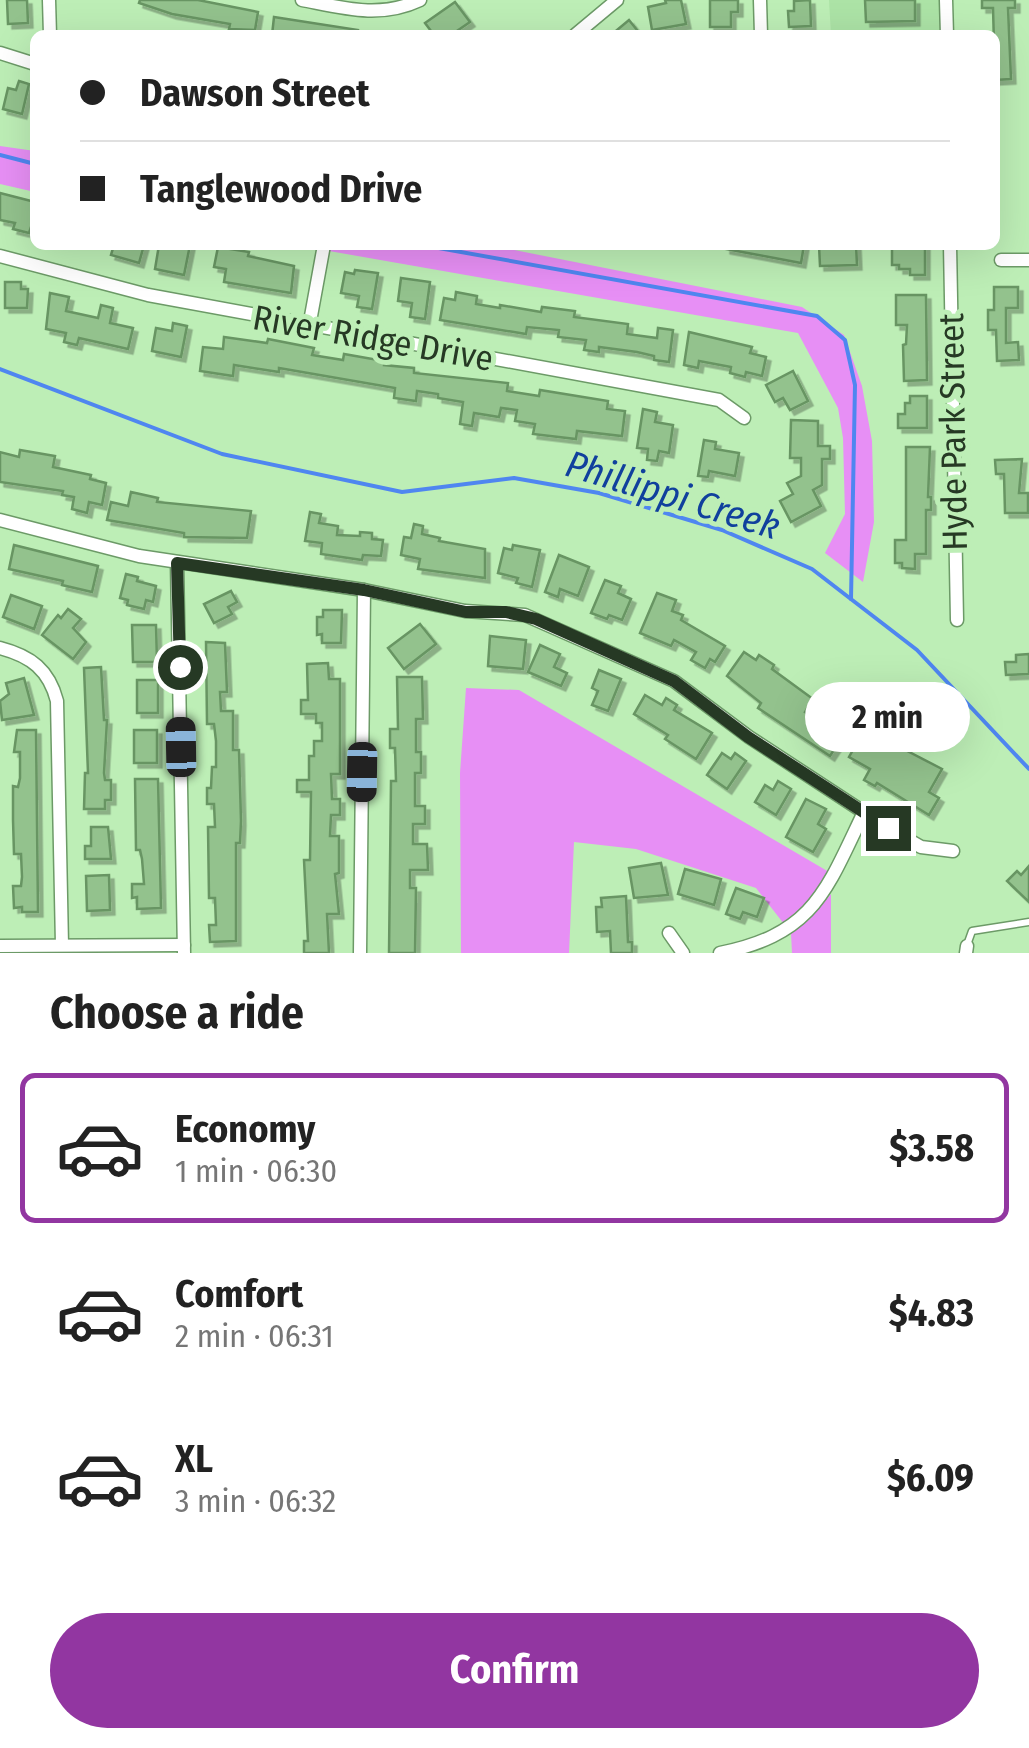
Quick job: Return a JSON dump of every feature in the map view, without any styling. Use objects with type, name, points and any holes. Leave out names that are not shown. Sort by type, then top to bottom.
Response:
[{"type":"street","points":[[49,0],[50,30]]},
{"type":"street","points":[[302,0],[372,12],[399,9],[420,0]]},
{"type":"street","points":[[582,30],[617,0]]},
{"type":"street","points":[[760,0],[761,30]]},
{"type":"street","points":[[946,0],[947,30]]},
{"type":"street","points":[[0,54],[30,63]]},
{"type":"street","points":[[309,327],[323,250]]},
{"type":"street","name":"Hyde Park Street","points":[[950,250],[957,620]]},
{"type":"street","name":"River Ridge Drive","points":[[0,256],[148,295],[719,400],[744,418]]},
{"type":"street","points":[[1001,260],[1029,260]]},
{"type":"street","points":[[0,520],[177,563],[364,590],[466,612],[525,615],[658,673],[692,692],[748,737],[921,847],[953,850]]},
{"type":"street","points":[[0,946],[17,950],[62,945],[184,949],[177,563]]},
{"type":"street","points":[[360,953],[364,590]]},
{"type":"street","points":[[0,648],[38,665],[49,678],[57,701],[62,945]]},
{"type":"street","points":[[720,953],[763,942],[806,915],[825,892],[864,812]]},
{"type":"street","points":[[669,933],[683,953]]},
{"type":"lane","points":[[966,949],[968,936],[980,927],[1029,922]]},
{"type":"shaded area","points":[[829,0],[940,0],[940,30],[831,30]]},
{"type":"shaded area","points":[[0,146],[30,150],[30,191],[0,184]]},
{"type":"shaded area","points":[[514,250],[802,307],[844,335],[862,386],[872,441],[874,522],[863,582],[825,553],[845,514],[843,438],[838,408],[798,333],[329,251]]},
{"type":"shaded area","points":[[466,688],[519,690],[829,872],[808,904],[784,924],[756,888],[636,849],[574,842],[569,953],[461,953],[460,773]]},
{"type":"shaded area","points":[[831,894],[831,953],[792,953],[791,933],[810,919]]},
{"type":"building","points":[[7,0],[27,0],[28,23],[8,24]]},
{"type":"building","points":[[198,0],[258,12],[255,30],[229,29],[230,24],[172,14],[139,3]]},
{"type":"building","points":[[665,0],[681,0],[686,24],[652,30],[648,7],[666,3]]},
{"type":"building","points":[[710,0],[738,0],[738,12],[731,12],[731,27],[710,27]]},
{"type":"building","points":[[810,0],[811,26],[789,27],[788,11],[794,11],[794,1]]},
{"type":"building","points":[[865,0],[915,0],[915,21],[866,22]]},
{"type":"building","points":[[982,0],[1015,0],[1015,8],[1008,8],[1011,79],[1000,80],[1000,30],[994,30],[993,8],[982,8]]},
{"type":"building","points":[[455,2],[470,22],[458,30],[430,30],[425,23]]},
{"type":"building","points":[[274,17],[358,30],[273,30]]},
{"type":"building","points":[[629,20],[637,30],[617,30]]},
{"type":"building","points":[[19,81],[29,84],[22,114],[3,109],[8,88],[16,90]]},
{"type":"building","points":[[0,193],[30,201],[29,233],[13,229],[15,223],[0,220]]},
{"type":"building","points":[[112,250],[143,250],[139,263],[111,255]]},
{"type":"building","points":[[158,250],[189,250],[184,275],[155,269]]},
{"type":"building","points":[[217,250],[249,252],[248,256],[294,266],[291,293],[224,282],[226,269],[214,267]]},
{"type":"building","points":[[731,250],[803,250],[801,263]]},
{"type":"building","points":[[819,250],[856,250],[857,265],[820,266]]},
{"type":"building","points":[[892,250],[925,250],[925,275],[910,275],[910,269],[892,265]]},
{"type":"building","points":[[355,270],[378,273],[372,309],[357,307],[359,296],[341,293],[345,272],[354,274]]},
{"type":"building","points":[[401,278],[430,282],[425,319],[410,317],[412,303],[398,301]]},
{"type":"building","points":[[5,282],[21,282],[21,289],[28,289],[27,308],[5,308]]},
{"type":"building","points":[[994,287],[1018,287],[1018,308],[1006,308],[1006,343],[1018,342],[1019,360],[997,361],[996,330],[988,330],[988,310],[994,310]]},
{"type":"building","points":[[456,292],[477,296],[476,304],[541,312],[542,307],[575,311],[574,317],[628,324],[627,334],[657,338],[658,328],[673,330],[669,362],[637,352],[599,347],[599,352],[584,350],[586,340],[558,337],[559,330],[527,327],[526,334],[440,320],[444,298],[455,300]]},
{"type":"building","points":[[50,293],[69,297],[66,311],[98,318],[101,305],[113,308],[110,323],[133,328],[128,349],[79,338],[77,345],[64,342],[66,333],[46,329]]},
{"type":"building","points":[[896,295],[926,295],[927,380],[904,381],[907,325],[896,325]]},
{"type":"building","points":[[173,323],[187,326],[181,357],[152,351],[156,328],[172,331]]},
{"type":"building","points":[[689,332],[752,347],[750,353],[766,357],[762,376],[746,372],[745,377],[730,373],[731,367],[699,361],[698,368],[684,365]]},
{"type":"building","points":[[224,337],[267,343],[268,339],[314,348],[312,355],[343,360],[344,354],[384,361],[384,365],[414,368],[414,373],[508,383],[507,391],[539,396],[540,390],[608,401],[607,409],[625,411],[622,436],[577,431],[576,439],[533,434],[535,424],[515,421],[517,410],[501,408],[499,417],[474,413],[472,426],[460,424],[463,402],[438,398],[438,394],[417,391],[416,401],[394,398],[395,388],[279,368],[279,372],[234,365],[233,376],[200,371],[203,347],[223,349]]},
{"type":"building","points":[[793,371],[808,401],[790,410],[783,398],[775,402],[766,385]]},
{"type":"building","points":[[910,396],[927,396],[927,428],[898,428],[898,414],[905,414]]},
{"type":"building","points":[[643,409],[657,412],[655,422],[673,425],[669,453],[659,451],[657,461],[647,460],[648,449],[637,448]]},
{"type":"building","points":[[791,420],[818,421],[818,446],[830,446],[830,459],[822,459],[822,485],[813,490],[821,506],[791,522],[780,501],[793,494],[787,483],[801,476],[801,458],[790,458]]},
{"type":"building","points":[[704,440],[716,442],[715,449],[739,453],[735,476],[709,471],[708,477],[698,476]]},
{"type":"building","points":[[906,447],[930,447],[931,510],[926,510],[926,554],[915,554],[915,569],[895,563],[895,540],[906,540]]},
{"type":"building","points":[[20,450],[55,456],[53,467],[91,475],[90,479],[106,483],[102,505],[89,502],[87,513],[72,509],[74,497],[62,495],[63,491],[0,482],[0,452],[19,457]]},
{"type":"building","points":[[1022,459],[1019,493],[1028,493],[1028,513],[1005,513],[1004,474],[996,474],[995,460]]},
{"type":"building","points":[[131,492],[158,498],[157,502],[251,511],[247,538],[184,537],[184,533],[107,520],[111,502],[128,506]]},
{"type":"building","points":[[310,512],[321,514],[319,523],[338,526],[337,535],[372,533],[372,539],[383,540],[381,556],[363,555],[362,560],[321,554],[322,543],[305,541]]},
{"type":"building","points":[[414,524],[423,526],[422,534],[440,538],[439,541],[485,549],[485,578],[418,569],[420,559],[401,555],[404,537],[411,538]]},
{"type":"building","points":[[14,545],[98,566],[92,592],[9,569]]},
{"type":"building","points":[[513,545],[540,550],[532,587],[498,573],[504,548],[512,550]]},
{"type":"building","points":[[559,555],[589,567],[578,596],[560,589],[558,597],[545,592]]},
{"type":"building","points":[[126,574],[156,586],[153,602],[146,600],[144,609],[127,605],[128,600],[120,598]]},
{"type":"building","points":[[605,580],[621,586],[618,593],[631,599],[622,620],[591,613]]},
{"type":"building","points":[[231,591],[237,602],[228,607],[232,614],[214,623],[204,604]]},
{"type":"building","points":[[657,593],[676,600],[672,611],[683,615],[681,620],[725,646],[715,662],[710,659],[705,668],[691,660],[696,652],[674,640],[671,646],[640,633]]},
{"type":"building","points":[[11,595],[42,606],[34,629],[3,617]]},
{"type":"building","points":[[68,609],[81,619],[73,628],[86,642],[73,659],[42,635]]},
{"type":"building","points":[[323,610],[342,610],[341,643],[322,643],[322,634],[317,635],[317,617],[323,617]]},
{"type":"building","points":[[420,624],[436,644],[404,669],[388,648]]},
{"type":"building","points":[[132,625],[156,625],[157,662],[133,662]]},
{"type":"building","points":[[490,636],[526,640],[523,669],[488,666]]},
{"type":"building","points":[[206,642],[225,643],[227,692],[220,692],[221,711],[233,711],[233,750],[239,750],[241,821],[240,843],[236,843],[236,941],[210,942],[209,925],[216,925],[215,898],[209,898],[208,827],[215,827],[214,804],[207,804],[207,788],[211,788],[212,767],[216,767],[216,741],[214,724],[207,724]]},
{"type":"building","points":[[540,645],[560,654],[554,667],[567,673],[561,686],[528,672]]},
{"type":"building","points":[[744,652],[756,660],[759,655],[774,665],[772,669],[813,699],[805,712],[843,736],[830,756],[758,708],[761,703],[727,676]]},
{"type":"building","points":[[1029,654],[1029,674],[1006,675],[1005,662],[1016,662],[1016,655]]},
{"type":"building","points":[[328,663],[329,679],[340,679],[340,774],[331,774],[332,799],[340,799],[340,815],[331,815],[330,836],[339,836],[339,873],[335,874],[339,914],[327,914],[329,953],[304,953],[304,941],[308,941],[304,860],[310,860],[311,792],[297,792],[297,780],[309,780],[309,756],[314,756],[314,741],[322,741],[322,723],[316,723],[316,714],[301,714],[301,700],[308,700],[307,664]]},
{"type":"building","points":[[101,667],[107,720],[104,773],[105,780],[111,780],[111,800],[105,800],[105,809],[84,809],[88,773],[84,668]]},
{"type":"building","points":[[599,670],[621,679],[608,711],[592,705],[598,691],[592,688]]},
{"type":"building","points":[[397,677],[422,677],[423,719],[416,719],[416,752],[421,752],[421,773],[415,773],[415,806],[425,806],[425,824],[413,824],[413,844],[427,844],[428,870],[410,870],[410,888],[416,888],[415,953],[389,953],[391,781],[396,781],[390,729],[398,729]]},
{"type":"building","points":[[24,678],[34,715],[2,720],[0,701],[9,694],[6,683]]},
{"type":"building","points":[[137,680],[158,680],[158,713],[137,713]]},
{"type":"building","points":[[645,695],[662,705],[666,698],[677,705],[674,710],[712,733],[696,759],[634,714]]},
{"type":"building","points":[[865,729],[942,769],[929,792],[939,798],[929,815],[877,783],[875,786],[864,780],[870,769],[849,757]]},
{"type":"building","points":[[17,730],[36,730],[38,912],[14,908],[13,886],[21,886],[22,877],[21,854],[14,854],[13,786],[18,787],[20,778],[20,752],[14,752]]},
{"type":"building","points":[[134,730],[157,730],[157,763],[134,763]]},
{"type":"building","points":[[722,753],[731,759],[735,753],[746,761],[727,789],[707,775]]},
{"type":"building","points":[[135,779],[158,779],[161,908],[137,909],[137,897],[132,898],[132,884],[144,884],[140,850],[136,850]]},
{"type":"building","points":[[778,781],[791,789],[776,815],[755,802],[765,785],[773,790]]},
{"type":"building","points":[[806,799],[826,809],[818,824],[826,829],[813,852],[786,837]]},
{"type":"building","points":[[91,827],[108,827],[111,859],[85,859],[85,846],[91,846]]},
{"type":"building","points":[[661,863],[668,895],[634,898],[629,868]]},
{"type":"building","points":[[1029,866],[1029,902],[1007,881]]},
{"type":"building","points":[[685,869],[721,879],[714,905],[678,894]]},
{"type":"building","points":[[109,875],[110,910],[87,911],[86,876]]},
{"type":"building","points":[[736,888],[764,898],[757,917],[743,912],[740,919],[726,914]]},
{"type":"building","points":[[626,896],[632,953],[611,953],[610,931],[597,932],[596,907],[602,907],[601,898]]},
{"type":"waterway","points":[[0,155],[30,163]]},
{"type":"waterway","points":[[450,250],[817,316],[845,340],[855,385],[851,599]]},
{"type":"waterway","name":"Phillippi Creek","points":[[0,369],[222,454],[402,492],[514,478],[599,493],[722,530],[812,569],[917,650],[1029,769]]},
{"type":"route","points":[[180,667],[177,563],[364,590],[466,612],[516,613],[674,681],[748,737],[888,828]]}]
